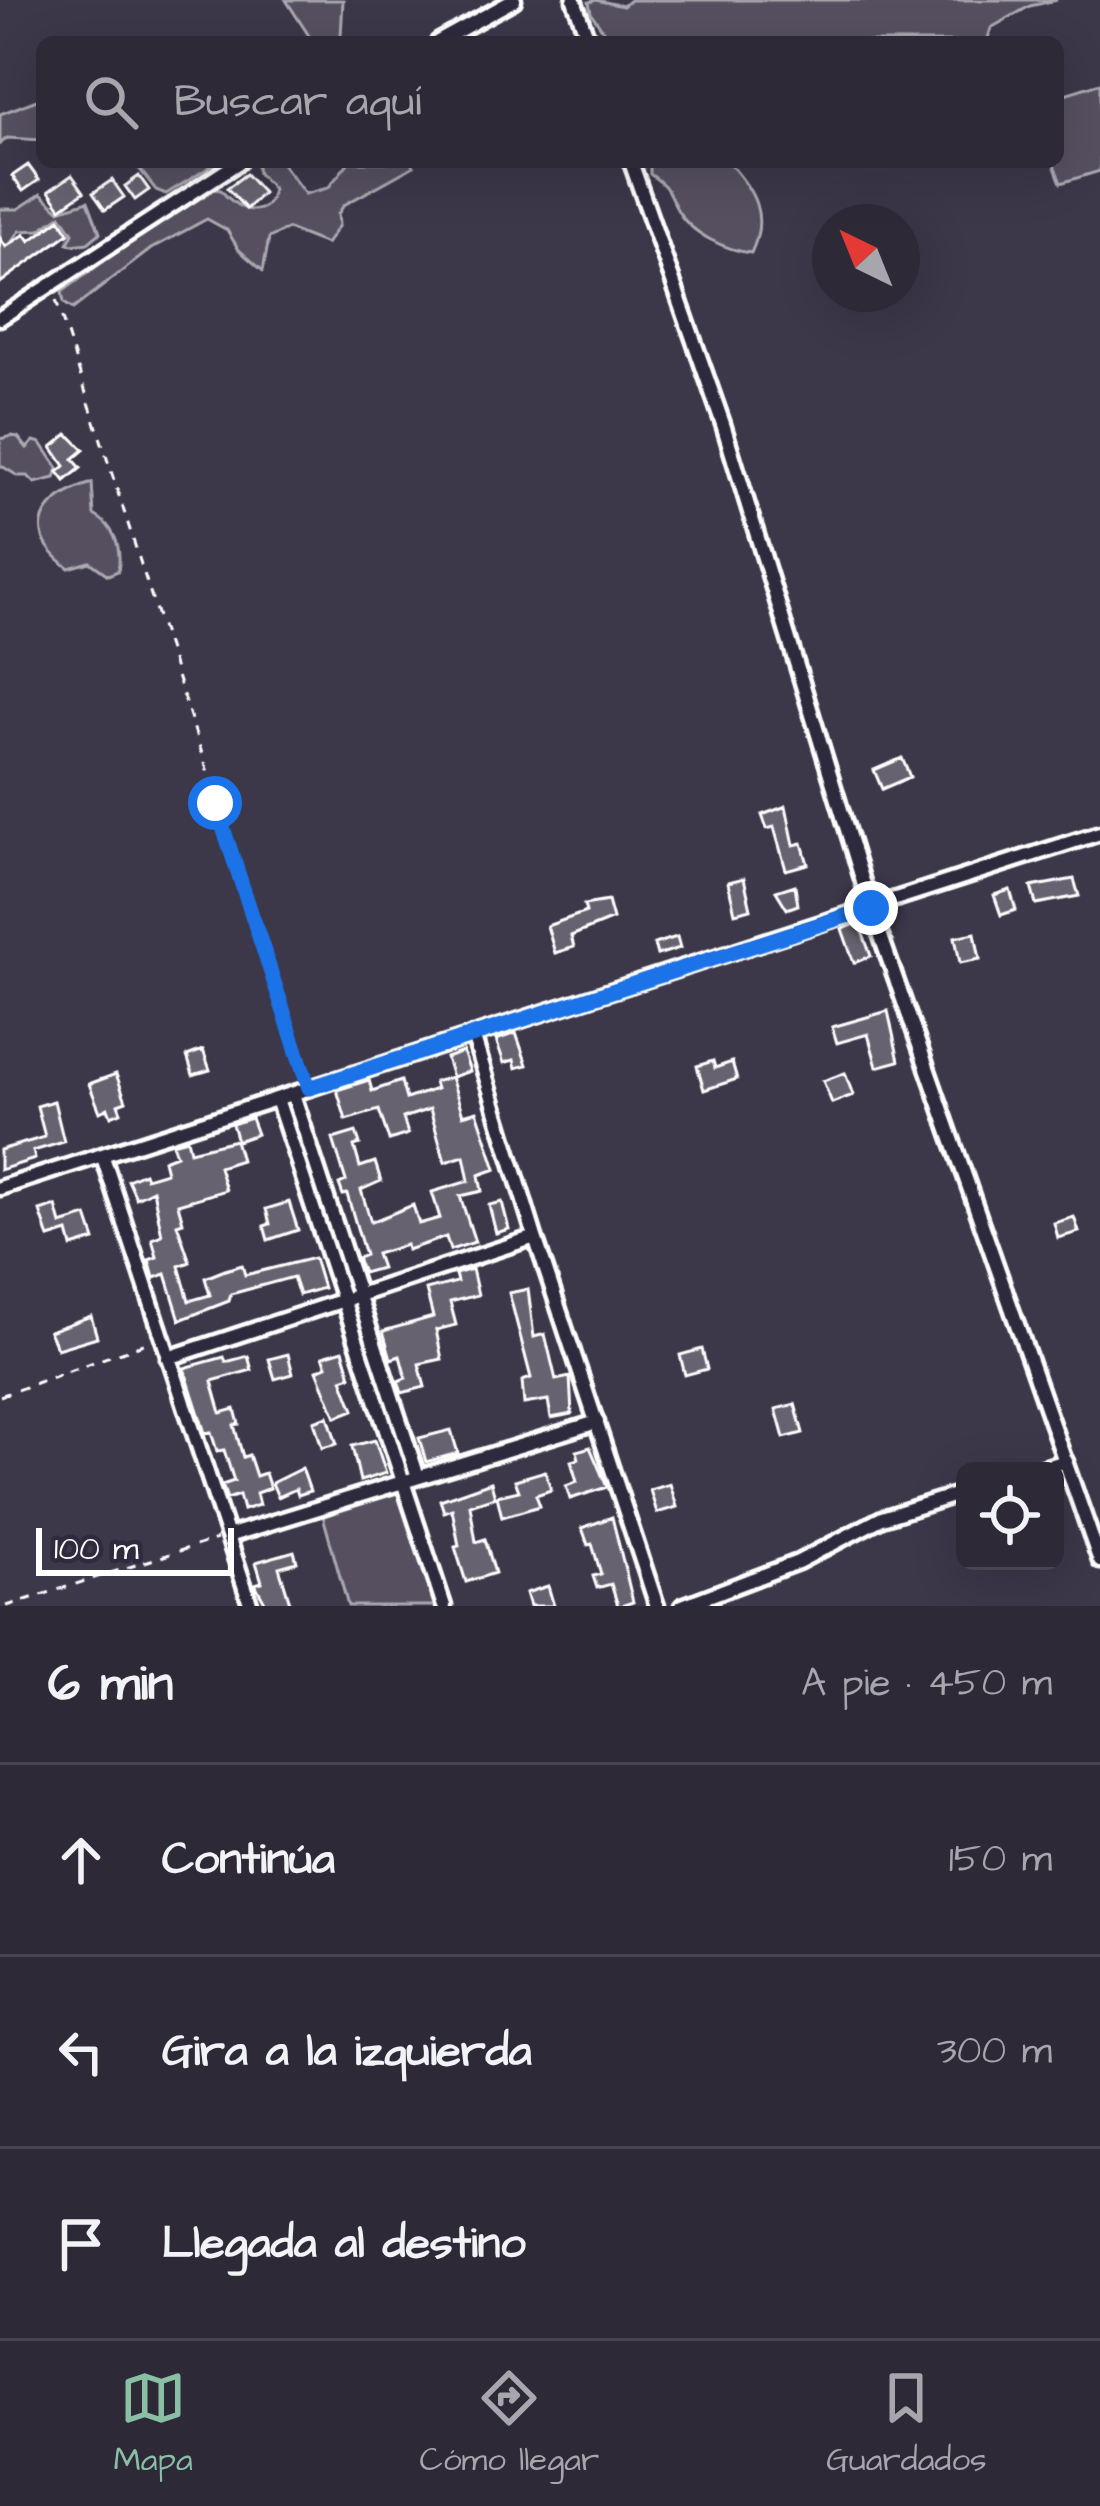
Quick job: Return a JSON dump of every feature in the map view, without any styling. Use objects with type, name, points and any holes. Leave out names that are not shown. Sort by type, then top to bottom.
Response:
[{"type":"street","points":[[449,36],[514,0]]},
{"type":"street","points":[[574,0],[587,36]]},
{"type":"street","points":[[0,318],[230,168]]},
{"type":"street","points":[[633,168],[724,424],[871,908],[1100,1561]]},
{"type":"street","points":[[0,1188],[1100,833]]},
{"type":"street","points":[[473,1035],[657,1606]]},
{"type":"street","points":[[293,1094],[403,1482],[444,1606]]},
{"type":"street","points":[[277,1100],[418,1477]]},
{"type":"street","points":[[104,1157],[251,1606]]},
{"type":"street","points":[[168,1358],[535,1237]]},
{"type":"street","points":[[228,1536],[598,1422]]},
{"type":"street","points":[[682,1606],[798,1562],[882,1518],[956,1495]]},
{"type":"path","points":[[52,287],[309,1088]]},
{"type":"path","points":[[0,1396],[161,1336]]},
{"type":"path","points":[[7,1606],[228,1536]]},
{"type":"shaded area","points":[[286,0],[343,0],[341,36],[309,36]]},
{"type":"shaded area","points":[[630,0],[1057,0],[1030,6],[991,28],[989,36],[607,36],[589,2],[623,6]]},
{"type":"shaded area","points":[[1100,83],[1100,171],[1061,183],[1055,168],[1064,168],[1064,94]]},
{"type":"shaded area","points":[[36,100],[36,140],[7,138],[0,144],[0,114]]},
{"type":"shaded area","points":[[139,168],[208,168],[166,194],[156,190]]},
{"type":"shaded area","points":[[257,168],[286,168],[305,194],[328,188],[344,168],[410,168],[344,205],[338,214],[339,225],[326,244],[288,229],[269,238],[263,271],[239,250],[227,230],[207,219],[151,249],[73,309],[64,303],[62,292],[153,225],[214,189],[250,210],[264,207],[273,189]]},
{"type":"shaded area","points":[[650,168],[733,168],[756,204],[759,227],[751,253],[720,244],[691,227],[666,187],[650,174]]},
{"type":"shaded area","points":[[41,194],[59,210],[88,201],[100,233],[88,243],[72,245],[68,243],[73,233],[61,215],[40,230],[20,231],[0,257],[0,209],[18,209]]},
{"type":"shaded area","points":[[12,436],[27,448],[34,441],[41,443],[58,468],[55,478],[35,483],[0,465],[0,439]]},
{"type":"shaded area","points":[[92,483],[94,515],[112,531],[118,546],[118,571],[108,575],[90,562],[69,568],[45,541],[42,529],[50,507]]},
{"type":"shaded area","points":[[398,1489],[436,1606],[348,1606],[323,1516]]},
{"type":"building","points":[[28,165],[39,180],[23,191],[12,176]]},
{"type":"building","points":[[246,174],[263,193],[246,209],[227,188]]},
{"type":"building","points":[[72,175],[84,192],[61,208],[49,191]]},
{"type":"building","points":[[139,176],[149,190],[135,200],[125,186]]},
{"type":"building","points":[[112,180],[124,197],[105,210],[93,193]]},
{"type":"building","points":[[60,219],[69,233],[0,283],[0,238],[6,247],[25,234],[30,241]]},
{"type":"building","points":[[68,434],[84,450],[73,459],[81,468],[65,481],[58,472],[65,466],[52,447]]},
{"type":"building","points":[[902,758],[910,777],[882,789],[874,770]]},
{"type":"building","points":[[786,806],[794,845],[802,843],[808,864],[786,870],[774,827],[767,829],[762,815]]},
{"type":"building","points":[[744,878],[751,909],[735,913],[728,882]]},
{"type":"building","points":[[1074,879],[1079,896],[1036,904],[1031,887]]},
{"type":"building","points":[[795,885],[798,905],[787,909],[776,891]]},
{"type":"building","points":[[1010,890],[1016,910],[1001,915],[994,895]]},
{"type":"building","points":[[608,901],[613,919],[571,936],[574,947],[555,953],[547,926],[586,912],[584,905]]},
{"type":"building","points":[[859,923],[871,956],[854,963],[842,929]]},
{"type":"building","points":[[975,933],[980,959],[960,963],[955,937]]},
{"type":"building","points":[[677,937],[680,948],[657,955],[654,944]]},
{"type":"building","points":[[888,1011],[899,1061],[877,1067],[868,1034],[837,1043],[832,1027]]},
{"type":"building","points":[[516,1033],[527,1065],[516,1068],[514,1060],[504,1063],[496,1040]]},
{"type":"building","points":[[203,1050],[210,1070],[193,1075],[187,1056]]},
{"type":"building","points":[[463,1052],[470,1071],[452,1077],[446,1058]]},
{"type":"building","points":[[713,1061],[715,1068],[732,1062],[737,1079],[704,1090],[697,1066]]},
{"type":"building","points":[[845,1073],[853,1095],[832,1103],[823,1081]]},
{"type":"building","points":[[116,1074],[126,1101],[118,1104],[121,1112],[111,1116],[108,1108],[100,1112],[89,1084]]},
{"type":"building","points":[[451,1077],[463,1115],[477,1111],[496,1169],[479,1175],[482,1191],[460,1196],[475,1242],[450,1250],[446,1237],[407,1250],[406,1245],[376,1254],[381,1268],[363,1273],[357,1258],[365,1255],[347,1194],[343,1195],[339,1184],[346,1181],[333,1139],[356,1132],[360,1167],[375,1162],[381,1181],[361,1190],[371,1222],[413,1205],[419,1224],[440,1218],[432,1192],[469,1181],[464,1156],[445,1162],[430,1109],[403,1118],[408,1134],[389,1140],[379,1110],[346,1120],[337,1090],[369,1080],[372,1091],[401,1081],[406,1099],[436,1089],[434,1082]]},
{"type":"building","points":[[54,1101],[64,1142],[33,1151],[35,1159],[0,1170],[0,1150],[45,1137],[37,1106]]},
{"type":"building","points":[[251,1118],[257,1134],[237,1141],[232,1124]]},
{"type":"building","points":[[187,1139],[190,1151],[235,1140],[241,1160],[219,1167],[226,1190],[178,1204],[183,1222],[177,1224],[190,1262],[179,1266],[189,1301],[210,1295],[205,1278],[225,1270],[242,1265],[245,1275],[314,1258],[323,1288],[299,1295],[293,1277],[231,1294],[229,1301],[180,1320],[166,1274],[154,1278],[149,1260],[157,1257],[152,1239],[162,1235],[153,1190],[136,1198],[128,1180],[166,1172],[163,1160],[176,1155],[172,1143]]},
{"type":"building","points":[[289,1202],[298,1230],[268,1240],[266,1209]]},
{"type":"building","points":[[502,1202],[509,1229],[496,1233],[489,1205]]},
{"type":"building","points":[[56,1206],[61,1224],[87,1216],[95,1240],[72,1247],[68,1232],[49,1238],[40,1211]]},
{"type":"building","points":[[1074,1217],[1079,1232],[1058,1238],[1054,1223]]},
{"type":"building","points":[[472,1269],[478,1295],[450,1302],[456,1325],[436,1330],[442,1359],[419,1364],[425,1387],[402,1393],[398,1381],[406,1378],[400,1356],[391,1359],[383,1331],[433,1317],[426,1290],[457,1282],[455,1274]]},
{"type":"building","points":[[528,1289],[534,1337],[545,1334],[556,1380],[570,1377],[572,1414],[551,1418],[548,1400],[524,1404],[522,1381],[531,1378],[509,1293]]},
{"type":"building","points":[[91,1316],[97,1337],[57,1349],[49,1331]]},
{"type":"building","points":[[702,1349],[707,1369],[685,1375],[680,1355]]},
{"type":"building","points":[[343,1350],[351,1376],[342,1379],[354,1410],[336,1417],[317,1370],[327,1366],[323,1356]]},
{"type":"building","points":[[288,1354],[293,1374],[275,1379],[269,1359]]},
{"type":"building","points":[[248,1356],[252,1370],[212,1381],[221,1413],[235,1409],[239,1424],[234,1425],[243,1457],[249,1455],[256,1476],[265,1473],[270,1488],[256,1493],[259,1505],[243,1510],[239,1495],[227,1499],[222,1485],[234,1481],[224,1450],[217,1451],[211,1432],[205,1433],[184,1368]]},
{"type":"building","points":[[795,1404],[803,1433],[784,1438],[776,1409]]},
{"type":"building","points":[[328,1416],[337,1444],[322,1448],[314,1421]]},
{"type":"building","points":[[451,1430],[458,1453],[426,1462],[419,1438]]},
{"type":"building","points":[[375,1440],[386,1473],[360,1481],[352,1446]]},
{"type":"building","points":[[590,1447],[607,1487],[570,1499],[566,1486],[577,1482],[571,1461],[579,1459],[577,1451]]},
{"type":"building","points":[[302,1468],[310,1491],[298,1495],[296,1489],[278,1497],[272,1483]]},
{"type":"building","points":[[545,1471],[551,1490],[536,1495],[540,1506],[502,1517],[497,1496],[519,1491],[515,1480]]},
{"type":"building","points":[[491,1482],[495,1497],[470,1505],[476,1542],[485,1539],[495,1573],[466,1582],[455,1547],[459,1546],[452,1509],[444,1512],[440,1500]]},
{"type":"building","points":[[670,1484],[677,1507],[657,1513],[650,1490]]},
{"type":"building","points":[[612,1517],[633,1602],[621,1606],[611,1584],[597,1588],[593,1576],[601,1574],[582,1528]]},
{"type":"building","points":[[294,1551],[297,1562],[279,1567],[291,1606],[267,1606],[255,1584],[262,1582],[256,1562]]},
{"type":"building","points":[[548,1586],[554,1606],[530,1606],[526,1593]]},
{"type":"route","points":[[215,803],[309,1088],[871,908]]}]
